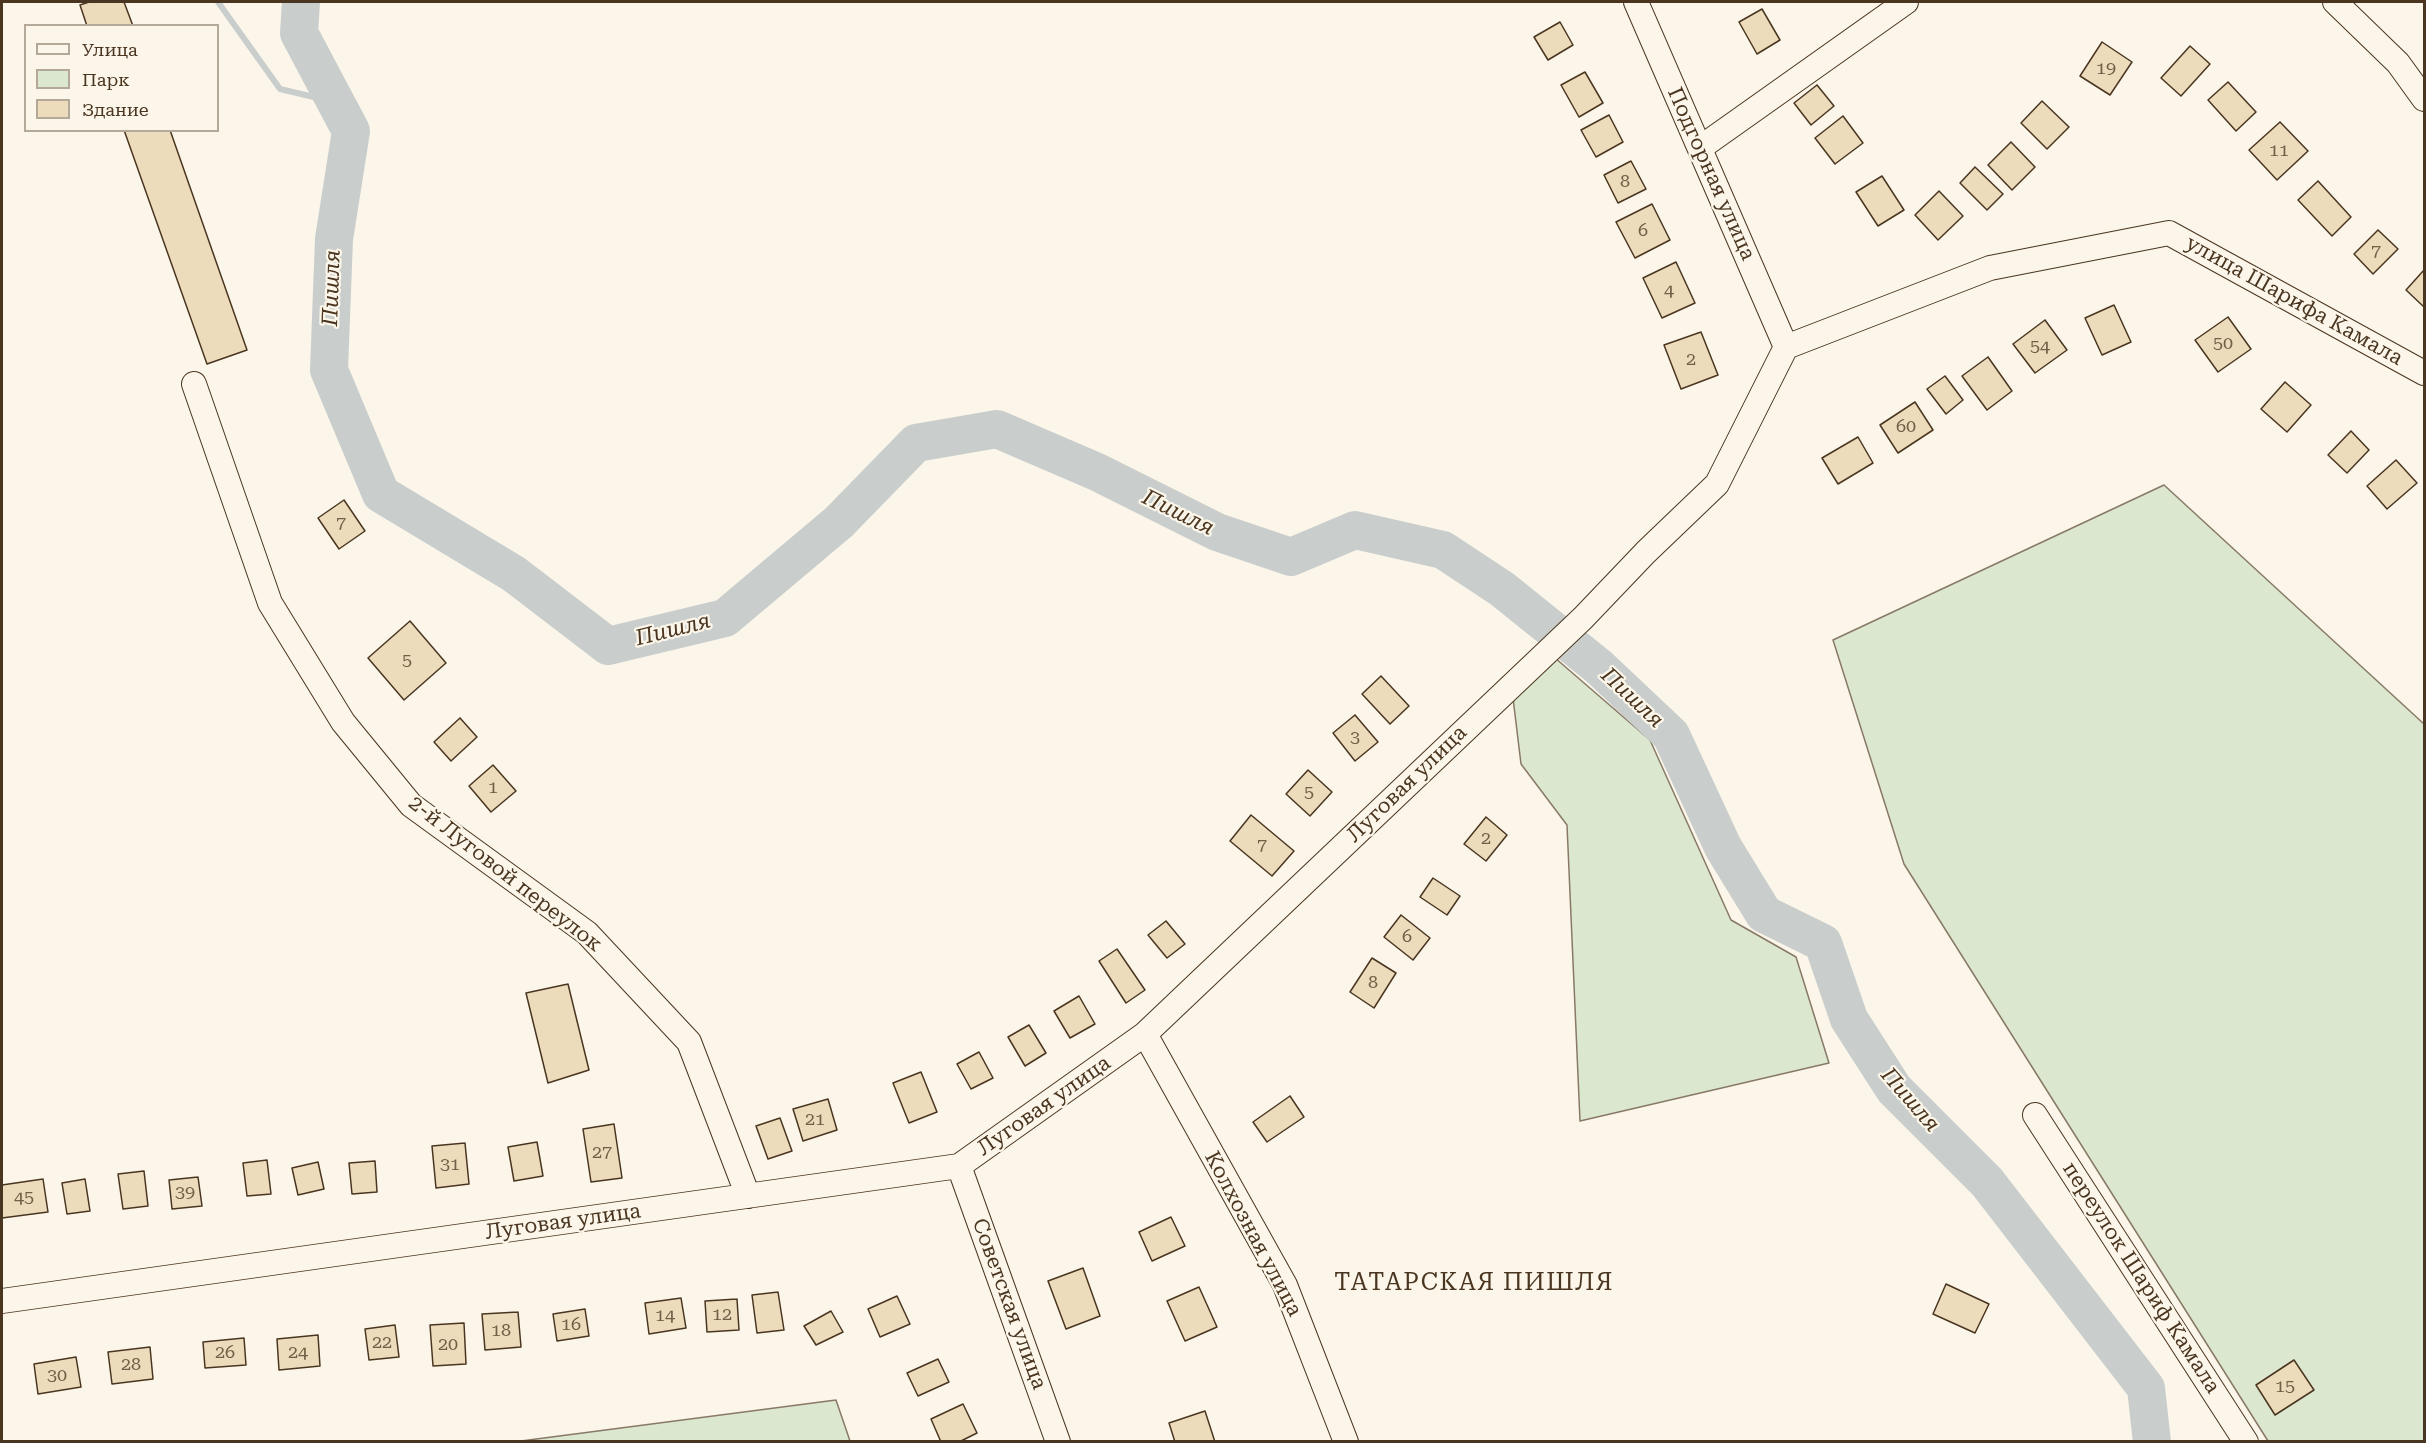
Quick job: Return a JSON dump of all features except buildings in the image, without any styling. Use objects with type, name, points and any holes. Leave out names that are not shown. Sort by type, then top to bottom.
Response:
[{"type":"street","name":"Подгорная улица","points":[[1635,2],[1786,347]]},
{"type":"street","points":[[1700,148],[1906,2]]},
{"type":"street","points":[[2335,2],[2398,63],[2424,99]]},
{"type":"street","name":"улица Шарифа Камала","points":[[1786,347],[1990,268],[2169,233],[2424,373]]},
{"type":"street","name":"Луговая улица","points":[[2,1301],[959,1166],[1145,1034],[1583,618],[1717,483],[1786,347]]},
{"type":"street","name":"2-й Луговой переулок","points":[[194,384],[270,603],[343,722],[411,805],[587,933],[689,1042],[748,1196]]},
{"type":"street","name":"Колхозная улица","points":[[1145,1034],[1285,1285],[1346,1442]]},
{"type":"street","name":"переулок Шариф Камала","points":[[2035,1115],[2246,1442]]},
{"type":"street","name":"Советская улица","points":[[959,1166],[1058,1442]]},
{"type":"green space","points":[[2164,485],[2424,724],[2424,1441],[2268,1441],[1904,864],[1833,640]]},
{"type":"green space","points":[[1547,651],[1650,740],[1731,920],[1796,957],[1829,1063],[1580,1121],[1567,825],[1521,764],[1513,698]]},
{"type":"green space","points":[[836,1400],[850,1441],[521,1441]]},
{"type":"waterway","points":[[218,2],[280,89],[335,102]]},
{"type":"waterway","name":"Пишля","points":[[301,2],[299,33],[351,131],[334,239],[329,370],[381,494],[514,574],[608,646],[725,618],[839,522],[916,443],[997,429],[1097,472],[1217,532],[1291,557],[1355,530],[1443,550],[1502,589],[1599,667],[1671,735],[1723,847],[1764,914],[1823,943],[1849,1019],[1894,1089],[1987,1182],[2146,1388],[2152,1442]]},
{"type":"district","name":"ТАТАРСКАЯ ПИШЛЯ","points":[[1474,1283]]}]
